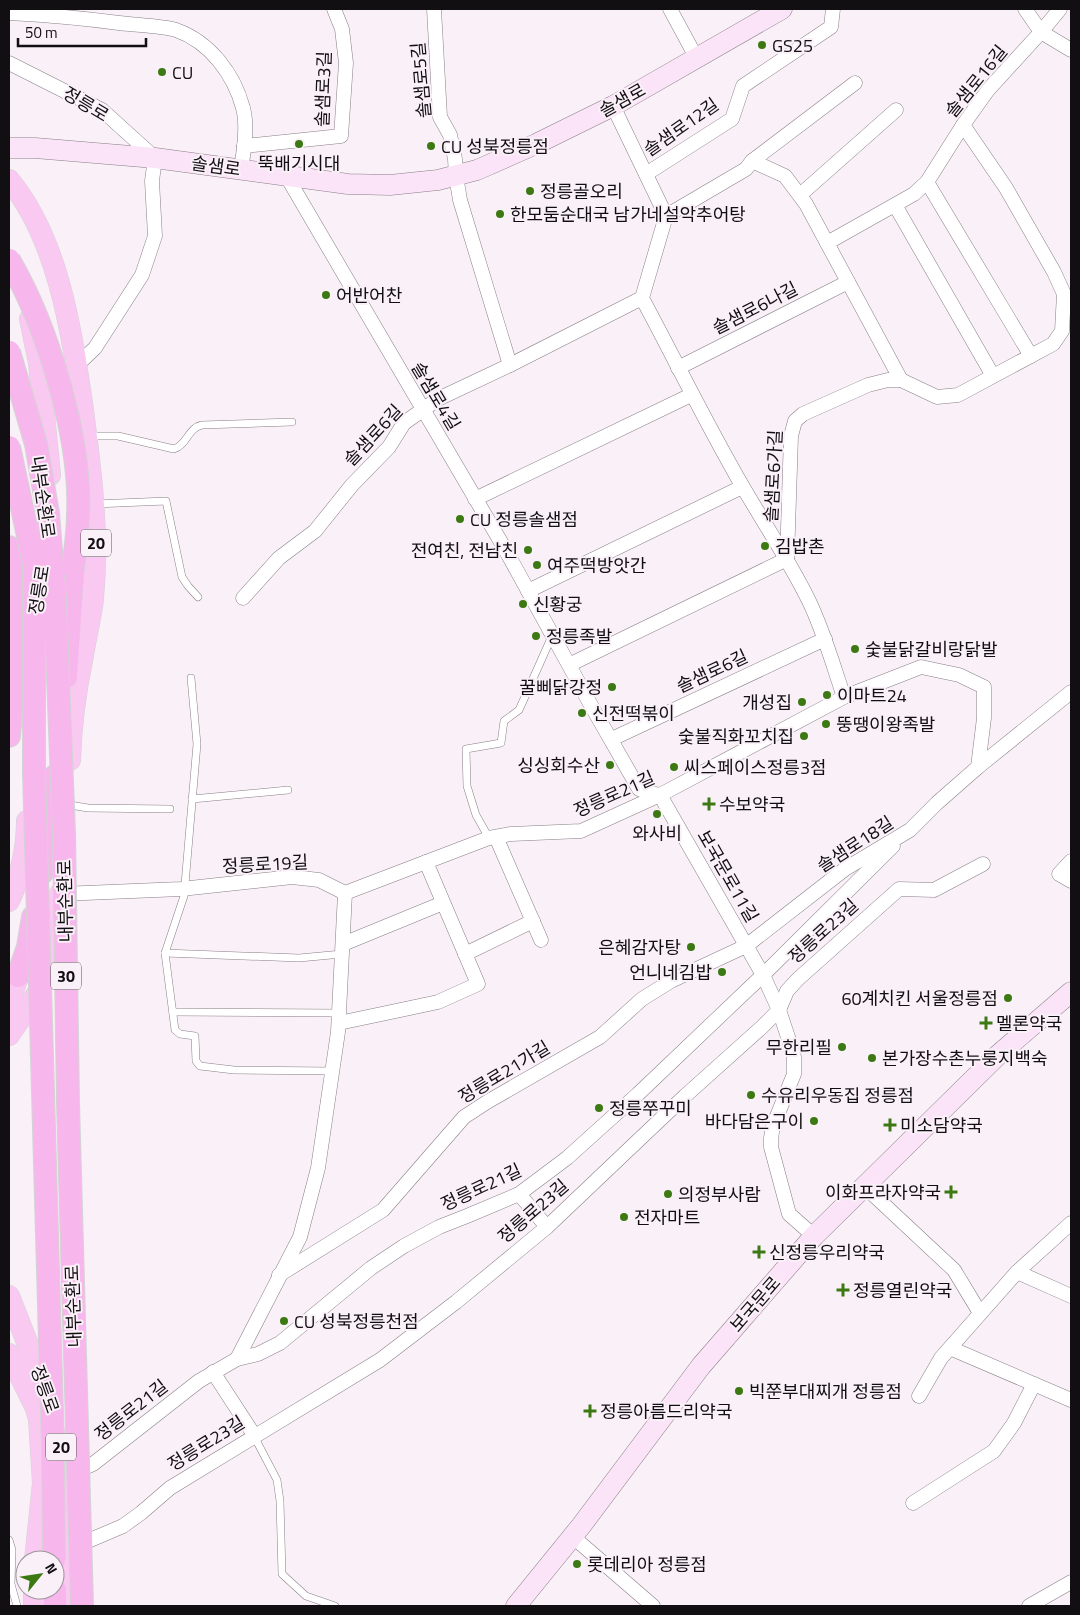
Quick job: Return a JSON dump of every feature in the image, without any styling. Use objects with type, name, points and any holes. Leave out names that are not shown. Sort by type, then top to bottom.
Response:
[{"type":"highway","points":[[9,260],[34,313],[49,352],[66,410],[74,446],[78,514],[65,698],[46,849],[28,947],[18,976]]},
{"type":"highway","name":"내부순환로","points":[[9,352],[36,444],[48,513],[54,600],[64,834],[68,1103],[82,1606]]},
{"type":"highway","name":"내부순환로","points":[[9,447],[34,564],[34,773],[52,1437],[61,1550]]},
{"type":"highway","points":[[9,547],[15,568],[16,657],[9,736]]},
{"type":"main road","name":"솔샘로","points":[[9,148],[36,148],[155,158],[348,184],[409,184],[456,176],[478,170],[613,106],[770,12]]},
{"type":"main road","name":"20","points":[[9,180],[20,193],[38,226],[56,275],[69,319],[86,436],[103,504],[96,545],[93,601],[72,727],[70,806],[50,963],[44,982],[9,1035]]},
{"type":"main road","name":"정릉로","points":[[9,250],[20,272],[39,363],[52,503],[38,604],[28,650],[26,838],[24,860],[9,901]]},
{"type":"main road","points":[[9,1004],[18,976],[54,920]]},
{"type":"main road","name":"보국문로","points":[[516,1606],[572,1536],[701,1366],[814,1236],[998,1055],[1071,992]]},
{"type":"main road","name":"정릉로","points":[[9,1296],[54,1413],[66,1477],[61,1550]]},
{"type":"main road","name":"정릉로","points":[[9,1354],[35,1406],[39,1419],[43,1483],[36,1550]]},
{"type":"main road","points":[[43,1483],[43,1550]]},
{"type":"main road","name":"정릉로","points":[[65,1578],[70,1606]]},
{"type":"street","name":"솔샘로3길","points":[[244,146],[341,136],[346,63],[342,29],[334,9]]},
{"type":"street","name":"솔샘로5길","points":[[434,9],[440,117],[450,135],[456,176]]},
{"type":"street","points":[[670,9],[696,57]]},
{"type":"street","name":"솔샘로12길","points":[[646,174],[732,119],[743,86],[831,27],[833,9]]},
{"type":"street","points":[[1025,9],[1041,32],[1071,50]]},
{"type":"street","name":"솔샘로16길","points":[[827,243],[914,194],[927,182],[962,125],[988,90],[1060,9]]},
{"type":"street","points":[[9,14],[68,17],[175,30],[202,44],[224,65],[244,109],[244,146],[241,169]]},
{"type":"street","name":"정릉로","points":[[9,63],[102,110],[155,158]]},
{"type":"street","points":[[666,216],[746,169],[752,161],[855,83]]},
{"type":"street","points":[[613,106],[666,216],[642,298],[691,395],[742,487],[787,559],[810,603],[844,697],[921,667],[959,674],[984,687],[984,718],[978,767]]},
{"type":"street","points":[[800,195],[896,110]]},
{"type":"street","points":[[752,161],[785,176],[800,195],[901,380],[937,397],[958,395],[1065,336],[1062,331],[1066,280],[962,125]]},
{"type":"street","points":[[76,366],[95,348],[142,275],[156,236],[152,181],[155,158]]},
{"type":"street","name":"솔샘로4길","points":[[287,176],[528,591],[640,789],[660,795]]},
{"type":"street","points":[[456,176],[460,200],[510,366]]},
{"type":"street","points":[[927,182],[1031,356]]},
{"type":"street","points":[[894,205],[993,376]]},
{"type":"street","name":"솔샘로6나길","points":[[678,368],[848,282]]},
{"type":"street","name":"솔샘로6길","points":[[243,598],[279,558],[315,531],[352,485],[389,447],[404,423],[438,399],[510,366],[642,298]]},
{"type":"street","name":"솔샘로6가길","points":[[787,559],[791,436],[795,421],[803,414],[868,385],[888,380],[901,380]]},
{"type":"street","points":[[475,499],[691,395]]},
{"type":"street","points":[[528,591],[742,487]]},
{"type":"street","points":[[575,662],[787,559]]},
{"type":"street","name":"솔샘로6길","points":[[616,736],[824,639]]},
{"type":"street","name":"솔샘로18길","points":[[746,946],[845,869],[910,830],[978,767],[1071,692]]},
{"type":"street","name":"정릉로21길","points":[[345,893],[493,838],[511,834],[581,831],[660,795],[844,697]]},
{"type":"street","name":"보국문로11길","points":[[660,795],[763,975],[779,1010],[794,1057],[794,1074],[773,1126],[771,1147],[789,1214],[814,1236]]},
{"type":"street","points":[[763,975],[910,830]]},
{"type":"street","points":[[493,838],[542,940]]},
{"type":"street","points":[[1071,861],[1059,874],[1071,881]]},
{"type":"street","points":[[339,1018],[438,1002],[478,984],[426,862]]},
{"type":"street","name":"정릉로23길","points":[[65,1553],[123,1526],[170,1488],[254,1435],[380,1360],[456,1302],[547,1227],[685,1096],[762,1027],[779,1010],[787,991],[798,979],[899,889],[934,890],[983,864]]},
{"type":"street","name":"정릉로19길","points":[[60,894],[183,889],[292,877],[319,880],[345,893]]},
{"type":"street","points":[[237,1359],[300,1237],[318,1168],[339,1018],[345,893]]},
{"type":"street","points":[[342,949],[443,903]]},
{"type":"street","points":[[465,954],[533,921]]},
{"type":"street","name":"정릉로21가길","points":[[279,1275],[383,1210],[464,1117],[600,1037],[642,999],[671,981],[746,946]]},
{"type":"street","name":"정릉로21길","points":[[43,1483],[66,1477],[93,1464],[213,1372],[237,1359],[258,1354],[280,1343],[371,1268],[404,1246],[439,1227],[519,1194],[567,1158],[638,1094],[763,975]]},
{"type":"street","points":[[864,1186],[954,1270],[980,1314]]},
{"type":"street","points":[[519,1194],[547,1227]]},
{"type":"street","points":[[919,1396],[941,1358],[1017,1272],[1071,1223]]},
{"type":"street","points":[[1017,1272],[1071,1296]]},
{"type":"street","points":[[950,1348],[1071,1400]]},
{"type":"street","points":[[213,1372],[254,1435]]},
{"type":"street","points":[[913,1503],[994,1450],[1014,1423],[1034,1384]]},
{"type":"street","points":[[572,1536],[653,1606]]},
{"type":"street","points":[[1029,1606],[1071,1582]]},
{"type":"lane","points":[[86,436],[123,437],[174,449],[181,446],[192,430],[202,425],[292,422]]},
{"type":"lane","points":[[103,504],[166,501],[182,577],[198,597]]},
{"type":"lane","points":[[493,838],[476,814],[467,786],[466,749],[501,743],[504,721],[519,710],[552,635]]},
{"type":"lane","points":[[191,678],[197,734],[182,905],[165,954],[175,1030],[178,1033],[195,1036],[196,1061],[200,1066],[234,1070],[333,1071]]},
{"type":"lane","points":[[192,798],[288,790]]},
{"type":"lane","points":[[70,806],[170,809]]},
{"type":"lane","points":[[165,954],[298,958],[342,949]]},
{"type":"lane","points":[[173,1012],[339,1018]]},
{"type":"lane","points":[[254,1435],[277,1480],[280,1501],[282,1574],[306,1596],[335,1606]]},
{"type":"lane","points":[[9,1540],[12,1550],[10,1584],[17,1606]]},
{"type":"place","name":"GS25","points":[[762,45]]},
{"type":"place","name":"CU","points":[[162,72]]},
{"type":"place","name":"뚝배기시대","points":[[299,144]]},
{"type":"place","name":"CU 성북정릉점","points":[[431,146]]},
{"type":"place","name":"정릉골오리","points":[[530,191]]},
{"type":"place","name":"한모둠순대국 남가네설악추어탕","points":[[500,214]]},
{"type":"place","name":"어반어찬","points":[[326,295]]},
{"type":"place","name":"CU 정릉솔샘점","points":[[460,519]]},
{"type":"place","name":"김밥촌","points":[[765,546]]},
{"type":"place","name":"전여친, 전남친","points":[[528,550]]},
{"type":"place","name":"여주떡방앗간","points":[[537,565]]},
{"type":"place","name":"신황궁","points":[[523,604]]},
{"type":"place","name":"정릉족발","points":[[536,636]]},
{"type":"place","name":"숯불닭갈비랑닭발","points":[[855,649]]},
{"type":"place","name":"꿀삐닭강정","points":[[612,687]]},
{"type":"place","name":"이마트24","points":[[827,695]]},
{"type":"place","name":"개성집","points":[[802,702]]},
{"type":"place","name":"신전떡볶이","points":[[582,713]]},
{"type":"place","name":"뚱땡이왕족발","points":[[826,724]]},
{"type":"place","name":"숯불직화꼬치집","points":[[804,736]]},
{"type":"place","name":"싱싱회수산","points":[[610,765]]},
{"type":"place","name":"씨스페이스정릉3점","points":[[674,767]]},
{"type":"place","name":"수보약국","points":[[709,804]]},
{"type":"place","name":"와사비","points":[[657,814]]},
{"type":"place","name":"은혜감자탕","points":[[691,947]]},
{"type":"place","name":"언니네김밥","points":[[722,972]]},
{"type":"place","name":"60계치킨 서울정릉점","points":[[1008,998]]},
{"type":"place","name":"멜론약국","points":[[986,1023]]},
{"type":"place","name":"무한리필","points":[[842,1047]]},
{"type":"place","name":"본가장수촌누룽지백숙","points":[[872,1058]]},
{"type":"place","name":"수유리우동집 정릉점","points":[[751,1095]]},
{"type":"place","name":"정릉쭈꾸미","points":[[599,1108]]},
{"type":"place","name":"바다담은구이","points":[[814,1121]]},
{"type":"place","name":"미소담약국","points":[[890,1125]]},
{"type":"place","name":"이화프라자약국","points":[[951,1192]]},
{"type":"place","name":"의정부사람","points":[[668,1194]]},
{"type":"place","name":"전자마트","points":[[624,1217]]},
{"type":"place","name":"신정릉우리약국","points":[[759,1252]]},
{"type":"place","name":"정릉열린약국","points":[[843,1290]]},
{"type":"place","name":"CU 성북정릉천점","points":[[284,1321]]},
{"type":"place","name":"빅쭌부대찌개 정릉점","points":[[739,1391]]},
{"type":"place","name":"정릉아름드리약국","points":[[590,1411]]},
{"type":"place","name":"롯데리아 정릉점","points":[[577,1564]]}]
